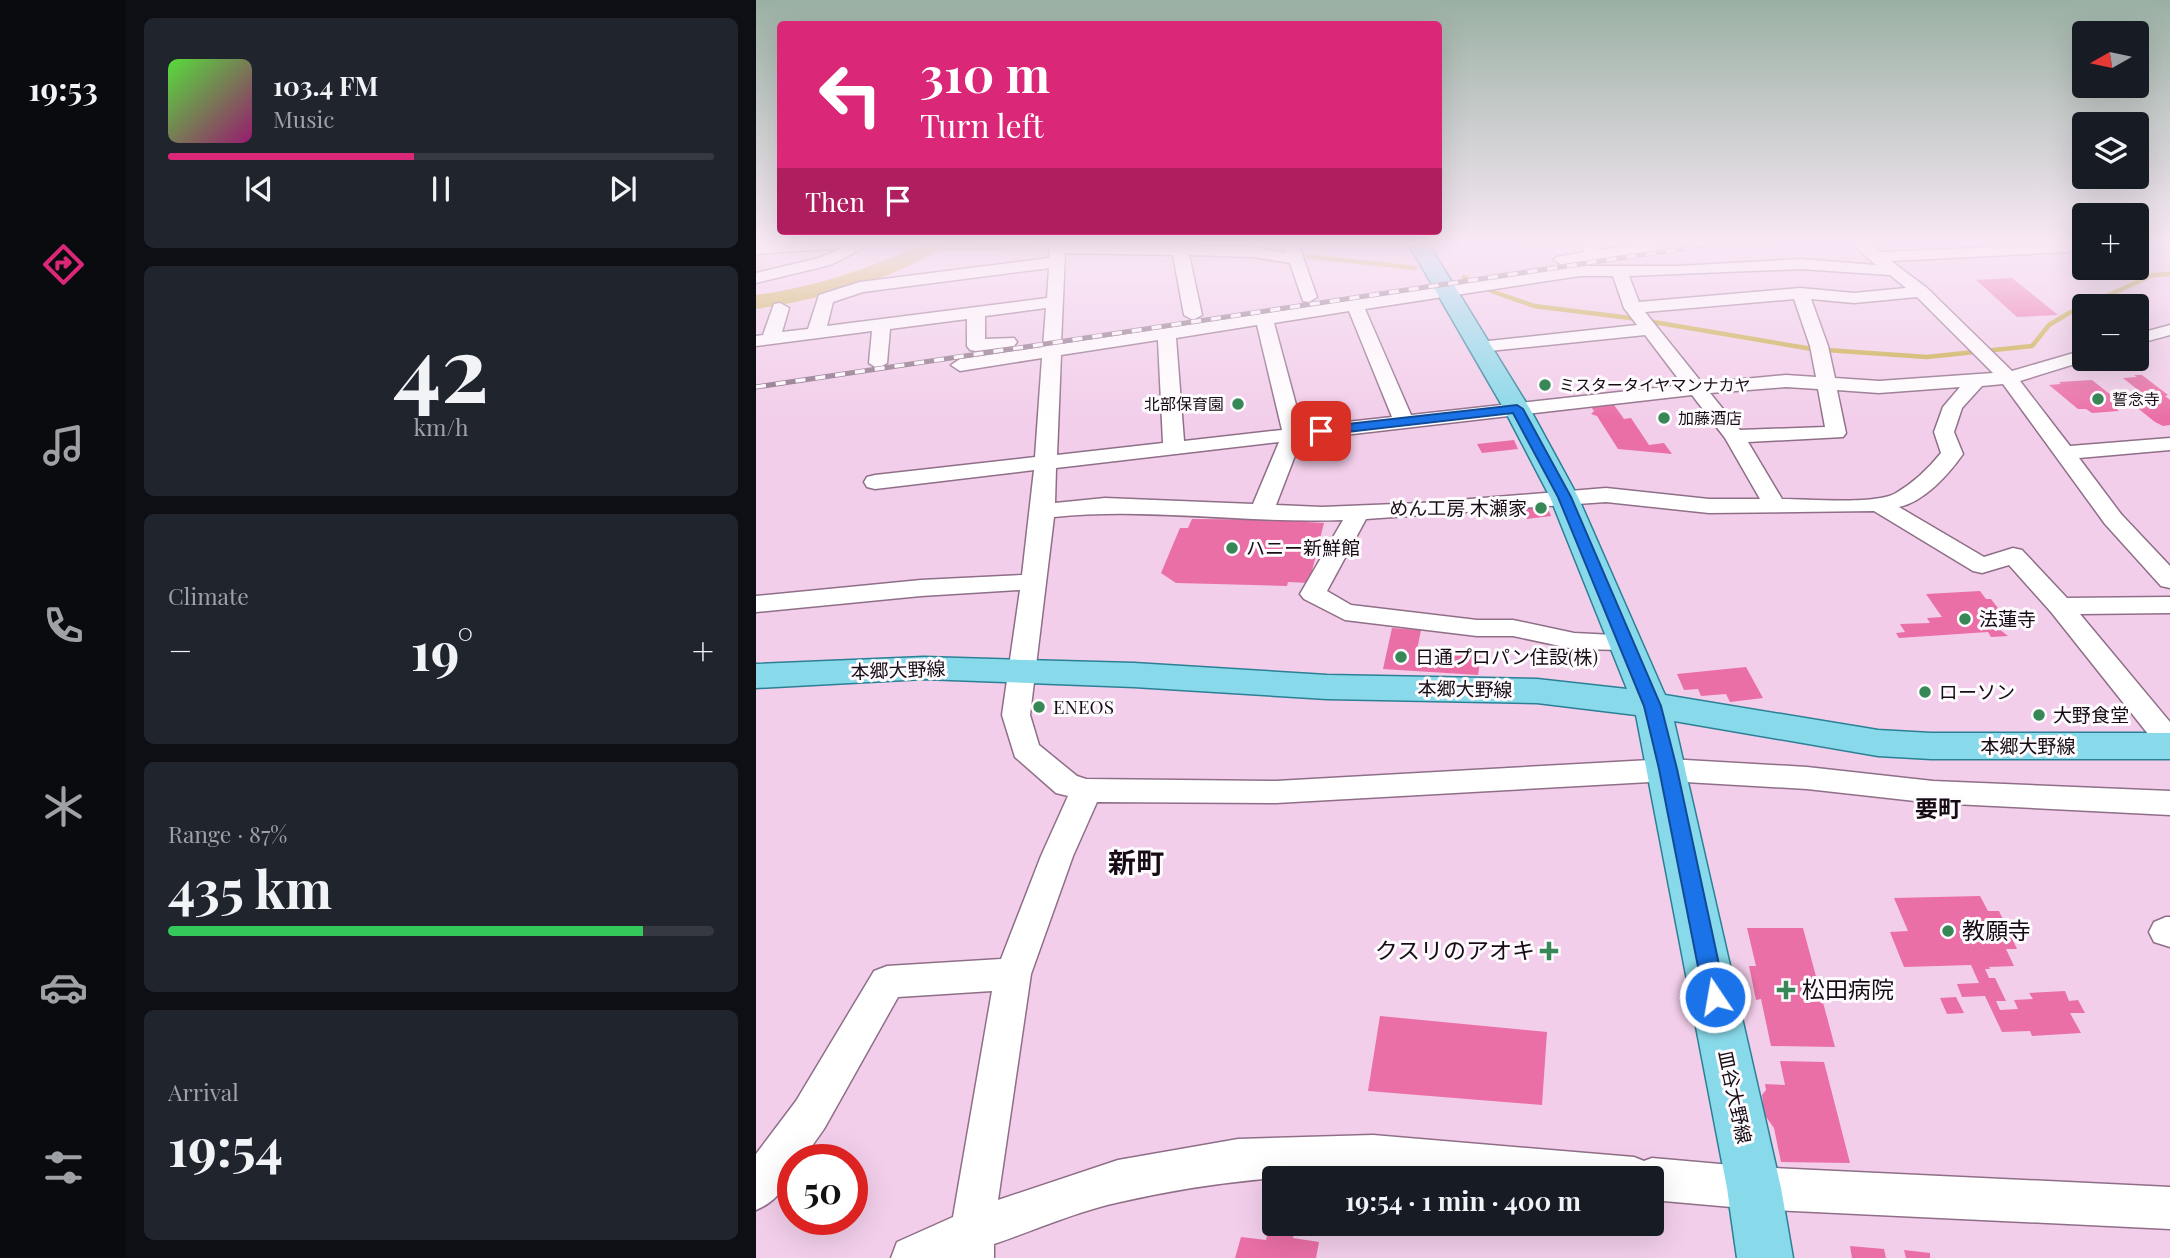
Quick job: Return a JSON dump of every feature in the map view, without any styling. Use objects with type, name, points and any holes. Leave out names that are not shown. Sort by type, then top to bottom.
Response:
[{"type":"main road","name":"皿谷大野線","points":[[1467,302],[1479,347],[1517,409],[1564,497],[1652,706],[1668,769],[1754,1188],[1765,1258]]},
{"type":"main road","name":"本郷大野線","points":[[756,676],[924,668],[1327,687],[1537,691],[1597,696],[1878,743],[1931,746],[2170,744]]},
{"type":"street","points":[[816,333],[824,302]]},
{"type":"street","points":[[883,302],[891,307],[917,302]]},
{"type":"street","points":[[764,340],[816,333],[891,307],[917,302]]},
{"type":"street","points":[[946,302],[976,312],[1054,302],[1043,512],[1016,715],[1026,750],[1067,785],[1086,790],[1288,791],[1668,769],[1807,778],[1933,792],[2170,803]]},
{"type":"street","points":[[1190,302],[1193,315]]},
{"type":"street","points":[[960,365],[1193,315],[1279,302]]},
{"type":"street","points":[[976,312],[976,346],[1167,334],[1373,302]]},
{"type":"street","points":[[1633,302],[1641,320],[1734,436],[1775,506]]},
{"type":"street","points":[[1479,347],[1749,302]]},
{"type":"street","points":[[1734,436],[1836,433],[1819,350],[1803,302]]},
{"type":"street","points":[[1931,302],[2008,378],[2113,519],[2170,581]]},
{"type":"street","points":[[1355,305],[1404,422]]},
{"type":"street","points":[[878,363],[891,307]]},
{"type":"street","points":[[764,340],[780,308]]},
{"type":"street","points":[[1261,513],[1293,434],[1264,319]]},
{"type":"street","points":[[2149,336],[2170,330]]},
{"type":"street","points":[[1167,334],[1174,448]]},
{"type":"street","points":[[875,482],[1695,389],[1786,381],[1879,387],[2008,378],[2072,359]]},
{"type":"street","points":[[1043,512],[1105,505],[1261,513],[1357,513],[1606,495],[1709,506],[1878,504],[1901,500],[1937,472],[1952,454],[1944,432],[1953,407],[1977,380]]},
{"type":"street","points":[[2065,453],[2170,444]]},
{"type":"street","points":[[1878,504],[1982,566],[2013,555],[2060,606],[2170,744]]},
{"type":"street","points":[[1357,513],[1313,594],[1345,612],[1477,628],[1513,628],[1574,641],[1625,642]]},
{"type":"street","points":[[756,604],[922,588],[1033,582]]},
{"type":"street","points":[[2060,606],[2170,605]]},
{"type":"street","points":[[972,1244],[1013,974],[1057,856],[1086,790]]},
{"type":"street","points":[[756,1189],[810,1115],[887,982],[1013,974]]},
{"type":"street","points":[[913,1258],[972,1244],[1118,1181],[1238,1160],[1373,1154],[1504,1166]]},
{"type":"street","points":[[1664,1180],[1754,1188],[2170,1208]]},
{"type":"building","points":[[2000,302],[2041,302],[2058,315],[2017,317]]},
{"type":"building","points":[[2134,375],[2142,375],[2168,395],[2165,396],[2170,400],[2170,425],[2163,426],[2155,422],[2135,406],[2114,407],[2119,411],[2092,413],[2086,409],[2078,409],[2049,385],[2092,380],[2116,399],[2162,400],[2158,397],[2148,398],[2123,378],[2137,377]]},
{"type":"building","points":[[1614,405],[1624,419],[1631,418],[1649,445],[1664,443],[1672,454],[1618,449],[1597,416],[1591,414],[1594,411],[1591,407]]},
{"type":"building","points":[[1514,440],[1518,449],[1482,453],[1477,444]]},
{"type":"building","points":[[1546,503],[1551,516],[1527,519],[1524,514],[1513,515],[1510,506]]},
{"type":"building","points":[[1192,519],[1307,520],[1306,522],[1324,523],[1309,583],[1288,582],[1287,586],[1176,583],[1161,573],[1180,528],[1188,528]]},
{"type":"building","points":[[1980,591],[1986,599],[1991,599],[2004,616],[1995,616],[2002,626],[1995,626],[2008,636],[1991,637],[1988,632],[1899,638],[1896,633],[1905,632],[1900,624],[1930,623],[1927,618],[1942,617],[1926,594]]},
{"type":"building","points":[[1392,628],[1421,630],[1417,650],[1481,654],[1478,675],[1383,669]]},
{"type":"building","points":[[1746,667],[1763,698],[1730,702],[1726,694],[1701,696],[1698,689],[1684,690],[1677,674]]},
{"type":"building","points":[[1980,896],[1988,911],[1999,911],[2017,949],[2006,949],[2014,966],[1985,969],[1989,978],[1995,978],[2006,1001],[1996,1001],[2000,1010],[2018,1009],[2014,1000],[2033,999],[2029,993],[2065,991],[2069,1001],[2078,1000],[2085,1013],[2070,1013],[2081,1033],[2032,1036],[2030,1031],[2002,1032],[1985,996],[1962,997],[1957,984],[1979,983],[1971,965],[1904,967],[1890,932],[1908,931],[1894,898]]},
{"type":"building","points":[[1747,928],[1803,928],[1835,1047],[1771,1046],[1761,999],[1756,1000],[1749,966],[1756,966]]},
{"type":"building","points":[[1956,997],[1964,1013],[1947,1014],[1940,998]]},
{"type":"building","points":[[1380,1016],[1547,1032],[1542,1105],[1368,1091]]},
{"type":"building","points":[[1780,1061],[1824,1062],[1850,1163],[1781,1162],[1774,1128],[1764,1114],[1762,1095],[1766,1090],[1765,1084],[1785,1085]]},
{"type":"building","points":[[1267,1236],[1294,1236],[1319,1242],[1316,1258],[1235,1258],[1241,1237],[1266,1240]]},
{"type":"building","points":[[1850,1246],[1884,1249],[1886,1258],[1852,1258]]},
{"type":"building","points":[[1904,1250],[1930,1253],[1930,1258],[1906,1258]]},
{"type":"waterway","points":[[1522,302],[1534,306],[1630,318],[1812,349],[1927,357],[2032,346],[2049,325],[2094,302]]},
{"type":"railway","points":[[756,387],[1328,302]]},
{"type":"place","name":"ミスタータイヤマンナカヤ","points":[[1545,385]]},
{"type":"place","name":"誓念寺","points":[[2098,399]]},
{"type":"place","name":"北部保育園","points":[[1238,404]]},
{"type":"place","name":"加藤酒店","points":[[1664,418]]},
{"type":"place","name":"めん工房 木瀬家","points":[[1541,508]]},
{"type":"place","name":"ハニー新鮮館","points":[[1232,548]]},
{"type":"place","name":"法蓮寺","points":[[1965,619]]},
{"type":"place","name":"日通プロパン住設(株)","points":[[1401,657]]},
{"type":"place","name":"ローソン","points":[[1925,692]]},
{"type":"place","name":"ENEOS","points":[[1039,707]]},
{"type":"place","name":"大野食堂","points":[[2039,715]]},
{"type":"place","name":"教願寺","points":[[1948,931]]},
{"type":"place","name":"クスリのアオキ","points":[[1549,951]]},
{"type":"place","name":"松田病院","points":[[1786,990]]},
{"type":"district","name":"要町","points":[[1938,809]]},
{"type":"district","name":"新町","points":[[1136,863]]},
{"type":"route","points":[[1321,431],[1517,409],[1564,497],[1652,706],[1668,769],[1715,997]]}]
